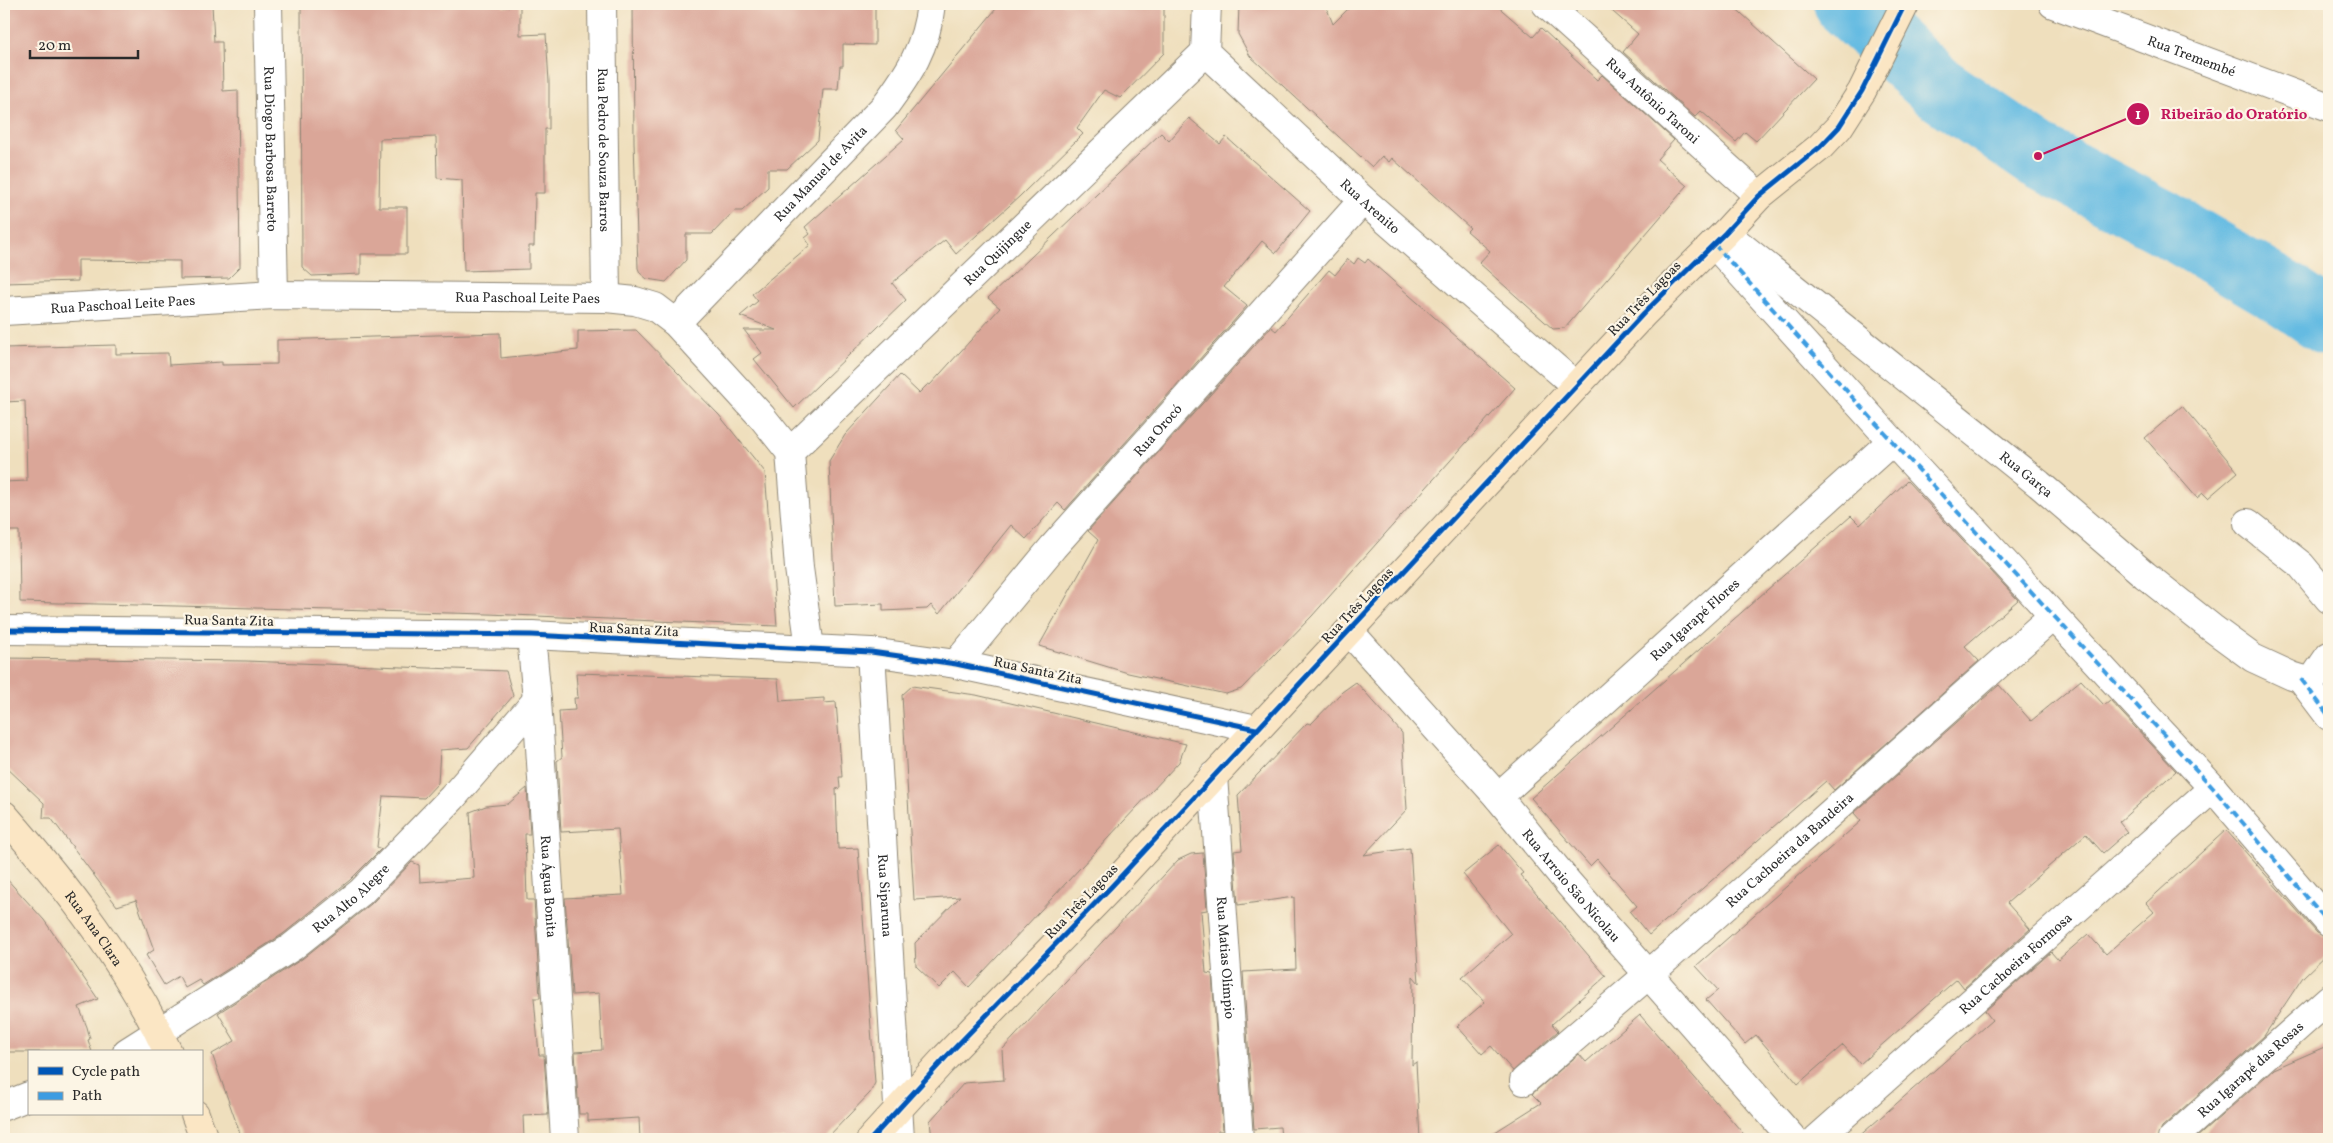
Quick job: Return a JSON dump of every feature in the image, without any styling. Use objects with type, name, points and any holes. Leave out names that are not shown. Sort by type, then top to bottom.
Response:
[{"type":"street","name":"Rua Diogo Barbosa Barreto","points":[[268,4],[274,295]]},
{"type":"street","name":"Rua Pedro de Souza Barros","points":[[602,4],[606,298]]},
{"type":"street","name":"Rua Manuel de Avita","points":[[676,322],[884,107],[909,74],[921,49],[928,26],[931,4]]},
{"type":"street","points":[[1204,52],[1206,4]]},
{"type":"street","name":"Rua Antônio Taroni","points":[[1546,4],[1759,196]]},
{"type":"street","name":"Rua Tremembé","points":[[2053,4],[2329,107]]},
{"type":"street","name":"Rua Três Lagoas","points":[[871,1139],[1110,887],[1644,313],[1720,239],[1759,196],[1820,147],[1839,127],[1862,91],[1902,11]]},
{"type":"street","name":"Rua Arenito","points":[[1204,52],[1363,200],[1576,386]]},
{"type":"street","name":"Rua Quijingue","points":[[790,452],[1204,52]]},
{"type":"street","name":"Rua Orocó","points":[[956,664],[1052,547],[1363,200]]},
{"type":"street","points":[[1720,239],[1892,442],[2213,788],[2329,923]]},
{"type":"street","name":"Rua Garça","points":[[1720,239],[2039,484],[2145,575],[2212,628],[2253,658],[2301,679]]},
{"type":"street","name":"Rua Paschoal Leite Paes","points":[[4,311],[274,295],[606,298],[636,300],[655,308],[676,322],[762,417],[790,452]]},
{"type":"street","name":"Rua Igarapé Flores","points":[[1498,797],[1892,442]]},
{"type":"street","points":[[790,452],[799,568],[810,648]]},
{"type":"street","points":[[2248,523],[2301,565],[2329,598]]},
{"type":"street","name":"Rua Cachoeira da Bandeira","points":[[1524,1081],[1648,975],[2053,616]]},
{"type":"street","name":"Rua Santa Zita","points":[[4,630],[531,635],[872,652],[956,664],[1256,729]]},
{"type":"street","name":"Rua Arroio São Nicolau","points":[[1349,630],[1498,797],[1569,884],[1793,1139]]},
{"type":"street","name":"Rua Água Bonita","points":[[531,635],[537,700],[565,1139]]},
{"type":"street","name":"Rua Siparuna","points":[[872,652],[900,1139]]},
{"type":"street","points":[[2301,679],[2312,682],[2329,656]]},
{"type":"street","points":[[2301,679],[2329,716]]},
{"type":"street","name":"Rua Alto Alegre","points":[[134,1050],[163,1042],[292,947],[361,892],[452,798],[537,700]]},
{"type":"street","name":"Rua Matias Olímpio","points":[[1213,776],[1239,1139]]},
{"type":"street","name":"Rua Cachoeira Formosa","points":[[1817,1139],[2213,788]]},
{"type":"street","name":"Rua Ana Clara","points":[[4,815],[56,876],[92,926],[133,987],[163,1042]]},
{"type":"street","name":"Rua Igarapé das Rosas","points":[[2172,1139],[2329,999]]},
{"type":"street","points":[[4,1106],[28,1096]]},
{"type":"street","points":[[195,1116],[204,1139]]},
{"type":"building","points":[[4,4],[212,4],[214,42],[222,42],[223,91],[238,90],[240,267],[229,278],[180,279],[180,261],[78,260],[78,281],[4,283]]},
{"type":"building","points":[[301,4],[503,4],[503,7],[520,6],[520,35],[546,34],[549,129],[545,129],[545,193],[535,193],[534,246],[529,246],[529,269],[464,271],[462,180],[437,178],[436,137],[380,139],[379,207],[407,207],[407,254],[361,254],[361,274],[312,276],[302,267]]},
{"type":"building","points":[[633,4],[875,4],[875,45],[843,44],[843,66],[840,66],[838,89],[823,89],[818,140],[787,169],[768,169],[768,187],[742,211],[734,211],[712,234],[686,234],[686,260],[666,282],[647,279],[640,273],[638,268],[634,142]]},
{"type":"building","points":[[1000,4],[1164,4],[1164,53],[1120,98],[1104,90],[1077,128],[1083,134],[1020,196],[956,254],[945,240],[892,283],[906,300],[794,408],[754,359],[762,353],[744,330],[776,330],[740,316],[758,301],[752,294],[810,245],[805,238],[810,234],[805,227],[904,139],[896,130]]},
{"type":"building","points":[[1239,4],[1325,4],[1333,24],[1353,4],[1495,4],[1533,37],[1541,28],[1597,80],[1602,75],[1674,140],[1657,159],[1687,186],[1565,328],[1553,329],[1479,263],[1490,251],[1467,231],[1470,228],[1392,158],[1389,162],[1382,156],[1372,167],[1250,56],[1238,34]]},
{"type":"building","points":[[1604,4],[1731,4],[1814,79],[1756,141],[1745,132],[1736,142],[1701,111],[1695,117],[1623,52],[1638,34]]},
{"type":"building","points":[[1189,118],[1220,144],[1226,137],[1310,211],[1276,253],[1262,241],[1224,287],[1247,306],[1065,510],[1058,503],[1026,539],[1011,525],[939,614],[931,605],[927,609],[883,611],[883,604],[835,606],[829,461],[845,435],[900,375],[919,393],[928,384],[930,385],[1000,308],[988,298],[1161,133],[1169,141]]},
{"type":"building","points":[[1358,258],[1365,263],[1368,259],[1515,388],[1312,616],[1241,689],[1226,694],[1128,673],[1039,646],[1098,540],[1088,531],[1271,327],[1276,331],[1329,270],[1335,275],[1348,259],[1354,264]]},
{"type":"building","points":[[636,330],[719,415],[765,472],[777,626],[488,614],[20,602],[19,531],[4,531],[4,482],[27,481],[25,401],[4,402],[4,348],[116,345],[116,354],[168,353],[169,365],[222,362],[222,365],[277,364],[277,340],[500,333],[501,358],[578,350],[578,331]]},
{"type":"building","points":[[2182,406],[2238,472],[2208,498],[2203,493],[2197,498],[2145,438]]},
{"type":"building","points":[[1907,481],[2018,600],[1965,646],[1979,661],[1834,790],[1826,781],[1649,935],[1630,912],[1637,906],[1597,859],[1590,866],[1531,798],[1851,516],[1860,525]]},
{"type":"building","points":[[4,658],[246,661],[506,671],[513,696],[468,748],[440,750],[438,783],[424,798],[383,796],[377,847],[381,849],[350,880],[283,934],[203,985],[199,980],[185,988],[179,976],[164,985],[146,955],[154,950],[136,900],[117,906],[51,818],[43,818],[44,803],[4,765]]},
{"type":"building","points":[[576,673],[778,679],[780,701],[824,698],[824,703],[836,702],[842,777],[839,777],[840,788],[836,789],[838,849],[858,848],[875,1083],[870,1093],[826,1139],[640,1139],[639,1118],[588,1121],[588,1114],[579,1114],[575,1052],[602,1050],[599,993],[572,995],[565,898],[623,895],[618,829],[561,832],[557,761],[562,757],[559,711],[575,710],[574,698],[578,698]]},
{"type":"building","points":[[2081,680],[2104,705],[2110,700],[2176,771],[2119,822],[2127,832],[2103,853],[2086,834],[2007,903],[2030,929],[1964,988],[1957,979],[1860,1064],[1843,1045],[1798,1084],[1756,1035],[1745,1044],[1706,1000],[1718,990],[1696,966],[1861,821],[1854,813],[1999,685],[2031,721]]},
{"type":"building","points":[[1356,682],[1402,733],[1407,809],[1364,855],[1410,848],[1419,983],[1413,976],[1412,1065],[1416,1062],[1420,1139],[1281,1139],[1280,1127],[1254,1129],[1243,972],[1296,969],[1294,897],[1238,905],[1234,851],[1242,850],[1238,795],[1307,723],[1311,724],[1342,692]]},
{"type":"building","points":[[912,686],[976,695],[1186,744],[1179,762],[969,987],[955,972],[939,988],[916,966],[915,943],[960,897],[914,900],[902,695]]},
{"type":"building","points":[[527,788],[530,834],[525,834],[527,900],[534,900],[540,998],[534,998],[539,1055],[544,1055],[548,1115],[523,1116],[524,1139],[242,1139],[212,1054],[235,1041],[218,1013],[302,959],[371,904],[412,862],[419,865],[420,882],[474,878],[470,812],[486,806],[508,804]]},
{"type":"building","points":[[2226,830],[2317,933],[2329,938],[2329,952],[2303,977],[2264,1036],[2162,1127],[2157,1139],[1856,1139],[1992,1020],[1985,1011],[2051,952],[2058,960],[2088,934],[2106,954],[2154,912],[2146,903]]},
{"type":"building","points":[[1499,845],[1523,873],[1520,875],[1606,976],[1552,1024],[1558,1031],[1513,1071],[1491,1046],[1482,1054],[1457,1026],[1485,1002],[1462,977],[1511,934],[1463,874]]},
{"type":"building","points":[[1203,853],[1207,910],[1201,911],[1206,973],[1212,974],[1223,1131],[1218,1131],[1218,1139],[1077,1139],[1077,1137],[1041,1139],[932,1139],[930,1121],[964,1083],[1004,1080],[1002,1050],[1178,860],[1191,854]]},
{"type":"building","points":[[4,876],[44,920],[98,999],[79,1007],[87,1027],[91,1050],[4,1052]]},
{"type":"building","points":[[1640,1015],[1748,1139],[1484,1139],[1541,1103],[1532,1094],[1579,1054],[1586,1062]]},
{"type":"building","points":[[2329,1045],[2329,1139],[2195,1139],[2274,1069]]},
{"type":"waterway","points":[[1846,4],[1938,88],[2038,156],[2163,222],[2284,293],[2329,324]]},
{"type":"marked path","points":[[1714,244],[1892,441],[2213,788],[2329,923]]},
{"type":"marked path","points":[[2301,679],[2329,716]]},
{"type":"cycle path","points":[[871,1139],[946,1057],[1111,887],[1644,313],[1725,233],[1759,196],[1820,147],[1839,127],[1862,91],[1905,4]]},
{"type":"cycle path","points":[[4,630],[531,635],[871,652],[956,664],[1256,729]]},
{"type":"place","name":"Ribeirão do Oratório","points":[[2038,156]]}]
